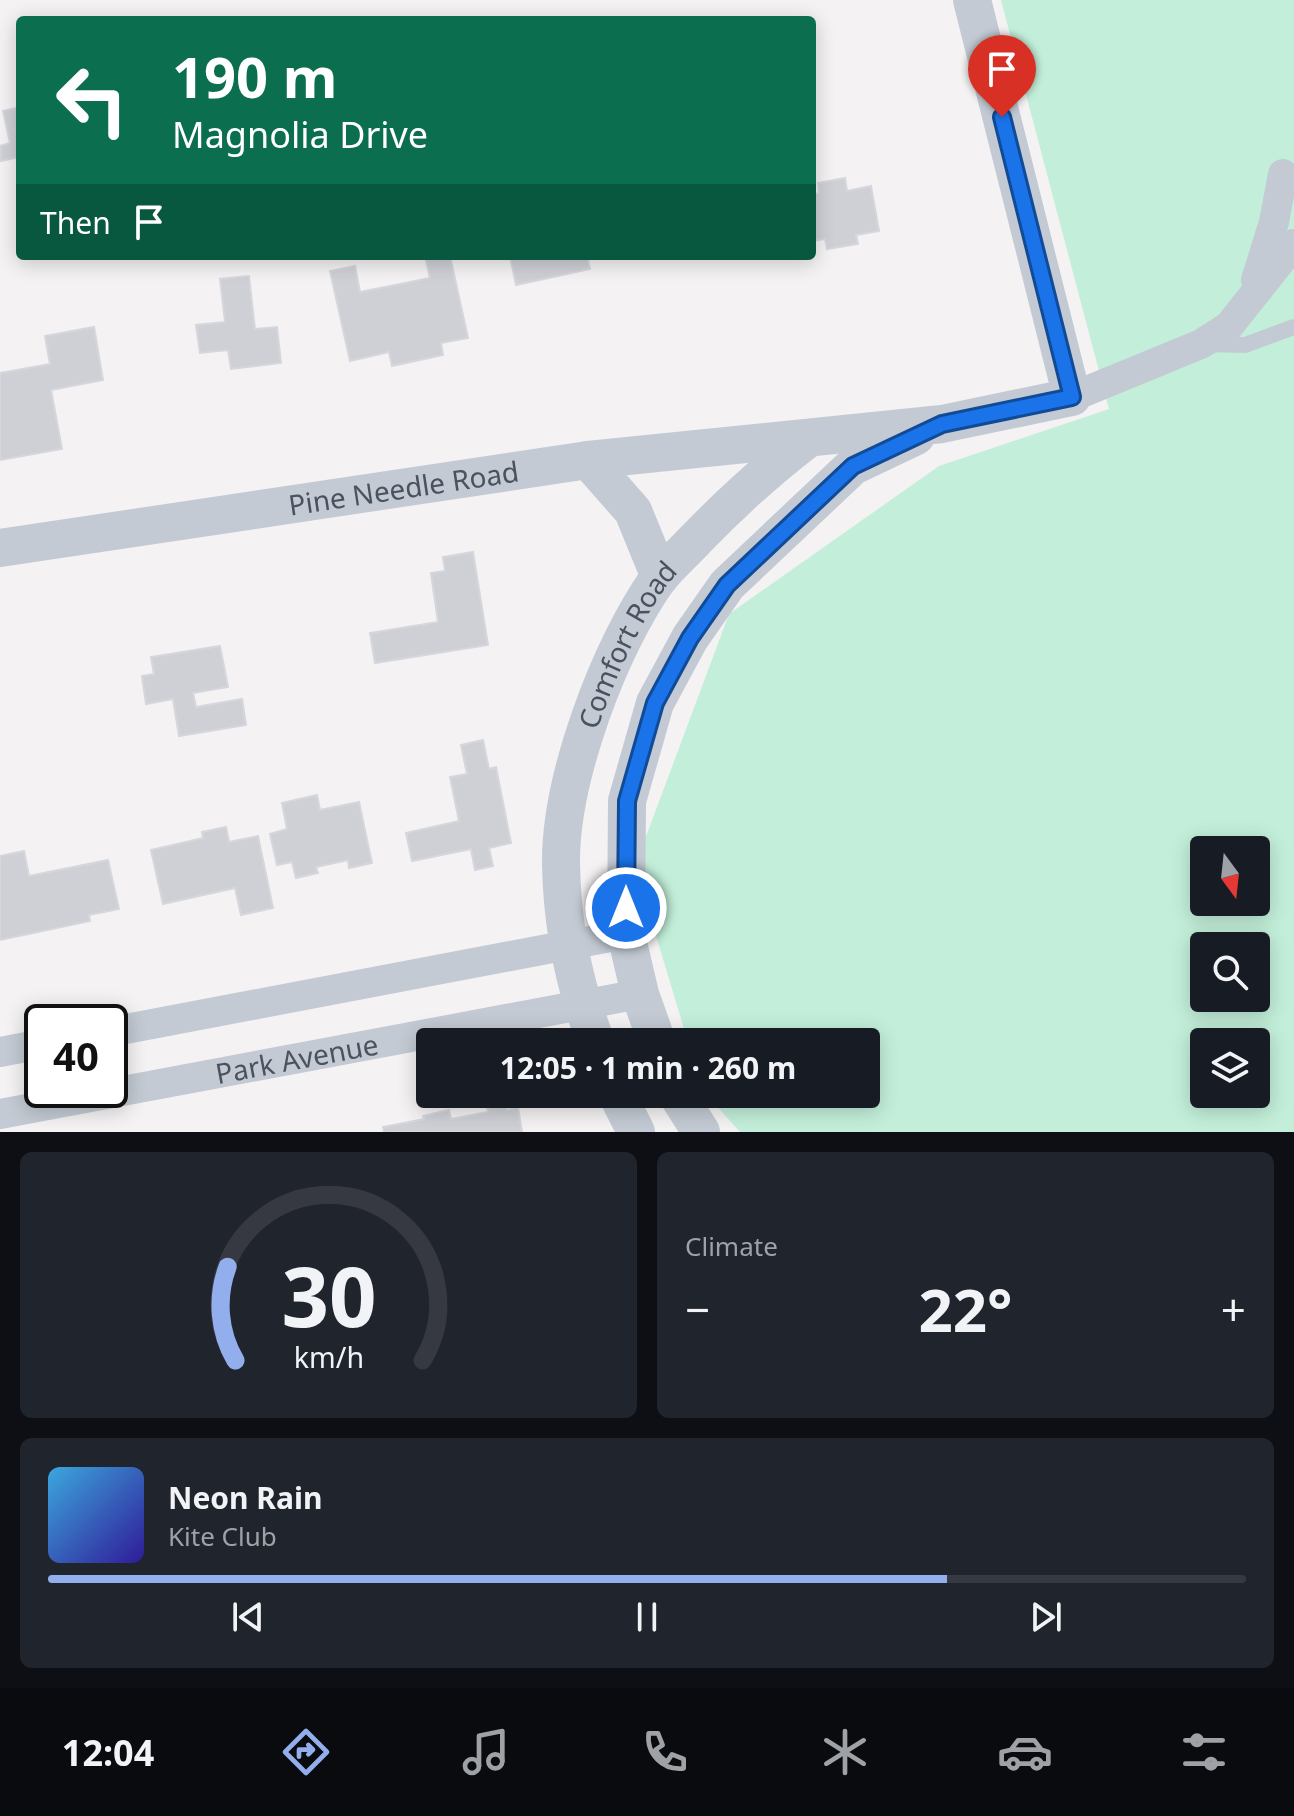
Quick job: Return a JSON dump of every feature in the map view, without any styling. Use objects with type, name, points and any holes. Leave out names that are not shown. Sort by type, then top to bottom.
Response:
[{"type":"street","points":[[972,0],[1072,397]]},
{"type":"street","points":[[1245,308],[1269,244],[1283,174]]},
{"type":"street","name":"Comfort Road","points":[[590,1028],[581,1004],[568,945],[561,861],[570,789],[600,689],[638,612],[660,577],[755,479],[809,438],[942,424],[1072,397],[1201,344],[1229,326],[1294,244]]},
{"type":"street","name":"Comfort Road","points":[[652,1028],[640,994],[626,934],[627,801],[655,703],[690,638],[727,585],[853,466],[942,424]]},
{"type":"street","name":"Pine Needle Road","points":[[0,548],[588,460],[809,438]]},
{"type":"street","points":[[588,460],[613,484],[633,511],[660,577]]},
{"type":"street","points":[[638,612],[690,638]]},
{"type":"street","points":[[128,1029],[626,934]]},
{"type":"street","name":"Park Avenue","points":[[0,1114],[640,994]]},
{"type":"street","points":[[0,1052],[24,1047]]},
{"type":"street","points":[[624,1108],[636,1132]]},
{"type":"street","points":[[686,1108],[701,1132]]},
{"type":"lane","points":[[1201,344],[1245,345],[1294,327]]},
{"type":"green space","points":[[1001,0],[1294,0],[1294,1132],[740,1132],[719,1108],[880,1108],[880,1028],[684,1028],[635,866],[729,614],[939,466],[1109,409]]},
{"type":"building","points":[[16,108],[16,158],[1,161],[0,146],[10,143],[3,111]]},
{"type":"building","points":[[845,178],[847,191],[871,186],[879,231],[856,235],[858,244],[827,249],[825,239],[816,240],[818,183]]},
{"type":"building","points":[[426,260],[451,260],[468,338],[441,343],[443,355],[392,366],[389,352],[350,361],[330,271],[355,266],[360,292],[430,278]]},
{"type":"building","points":[[511,260],[588,260],[590,269],[516,285]]},
{"type":"building","points":[[249,276],[255,329],[277,327],[281,363],[231,369],[228,350],[200,353],[196,325],[225,322],[220,279]]},
{"type":"building","points":[[94,327],[103,380],[51,390],[62,449],[0,460],[0,373],[50,364],[45,336]]},
{"type":"building","points":[[473,552],[488,645],[375,663],[370,633],[438,622],[431,573],[445,571],[443,557]]},
{"type":"building","points":[[220,646],[228,687],[193,693],[196,707],[242,699],[246,725],[179,736],[173,699],[146,704],[142,676],[154,674],[151,657]]},
{"type":"building","points":[[483,740],[489,769],[496,767],[511,843],[489,848],[493,866],[475,870],[471,849],[412,861],[406,833],[459,821],[450,777],[467,774],[461,745]]},
{"type":"building","points":[[317,795],[320,810],[359,802],[372,863],[349,868],[348,860],[316,867],[318,873],[296,878],[292,862],[277,865],[270,834],[287,829],[282,803]]},
{"type":"building","points":[[226,827],[229,842],[258,836],[273,908],[241,915],[235,888],[163,904],[151,850],[203,838],[202,832]]},
{"type":"building","points":[[24,851],[29,876],[108,860],[119,909],[89,915],[90,921],[0,940],[0,856]]},
{"type":"building","points":[[487,1108],[518,1108],[522,1132],[384,1132],[383,1127],[424,1119],[423,1116],[449,1110],[451,1119],[488,1112]]},
{"type":"route","points":[[626,908],[627,801],[655,703],[690,638],[727,585],[853,466],[942,424],[1072,397],[1002,117]]}]
